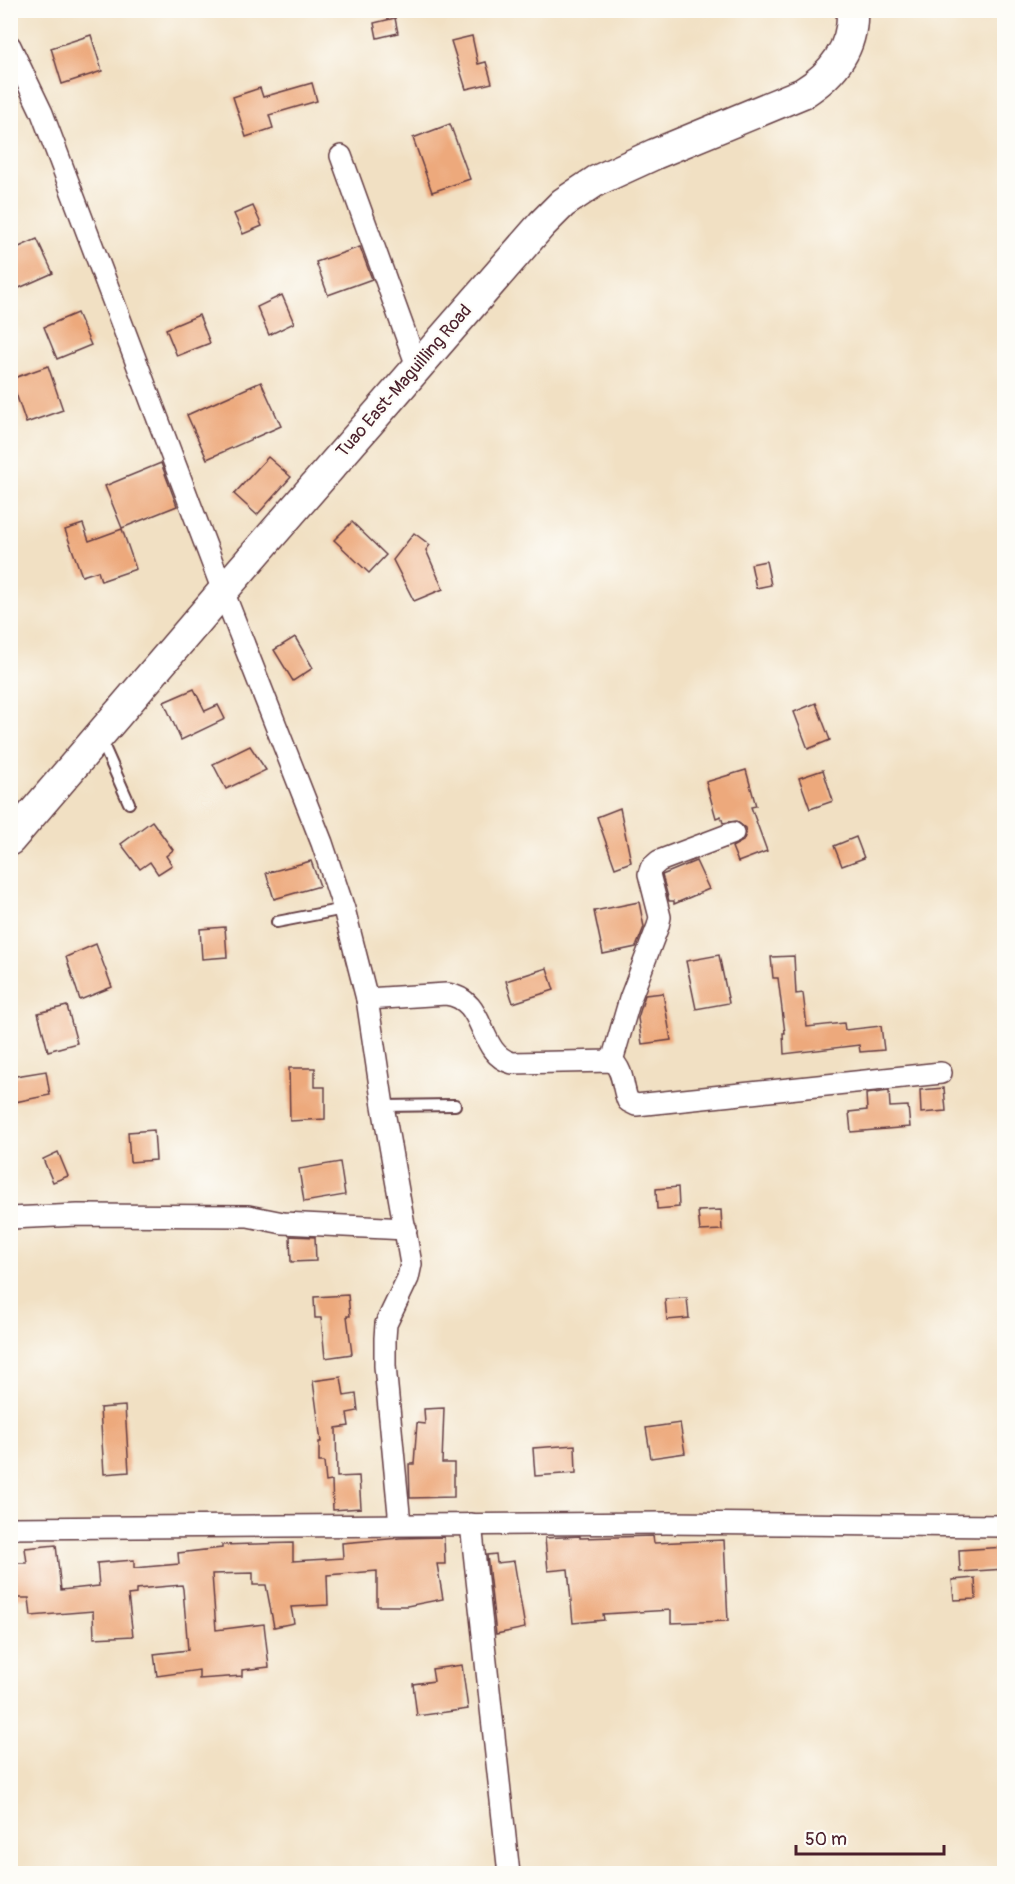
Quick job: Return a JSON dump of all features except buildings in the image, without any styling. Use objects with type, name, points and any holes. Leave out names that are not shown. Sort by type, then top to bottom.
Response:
[{"type":"main road","name":"Tuao East-Maguilling Road","points":[[10,840],[505,264],[542,224],[564,204],[596,181],[698,135],[803,93],[821,82],[844,54],[849,37],[852,10]]},
{"type":"street","points":[[11,47],[42,113],[223,591],[322,843],[344,909],[367,999],[382,1106],[411,1264],[408,1278],[387,1324],[385,1338],[385,1366],[400,1524]]},
{"type":"street","points":[[341,156],[417,366]]},
{"type":"street","points":[[612,1061],[630,999],[660,917],[649,874],[651,868],[659,861],[733,833]]},
{"type":"street","points":[[367,999],[458,995],[466,1000],[495,1054],[502,1060],[512,1064],[612,1061],[620,1071],[628,1101],[636,1105],[941,1074]]},
{"type":"street","points":[[10,1218],[78,1215],[248,1216],[283,1223],[406,1229]]},
{"type":"street","points":[[10,1528],[666,1523],[1005,1526]]},
{"type":"street","points":[[471,1524],[509,1874]]},
{"type":"lane","points":[[99,736],[129,803]]},
{"type":"lane","points":[[277,922],[344,909]]},
{"type":"lane","points":[[382,1106],[455,1105]]}]
